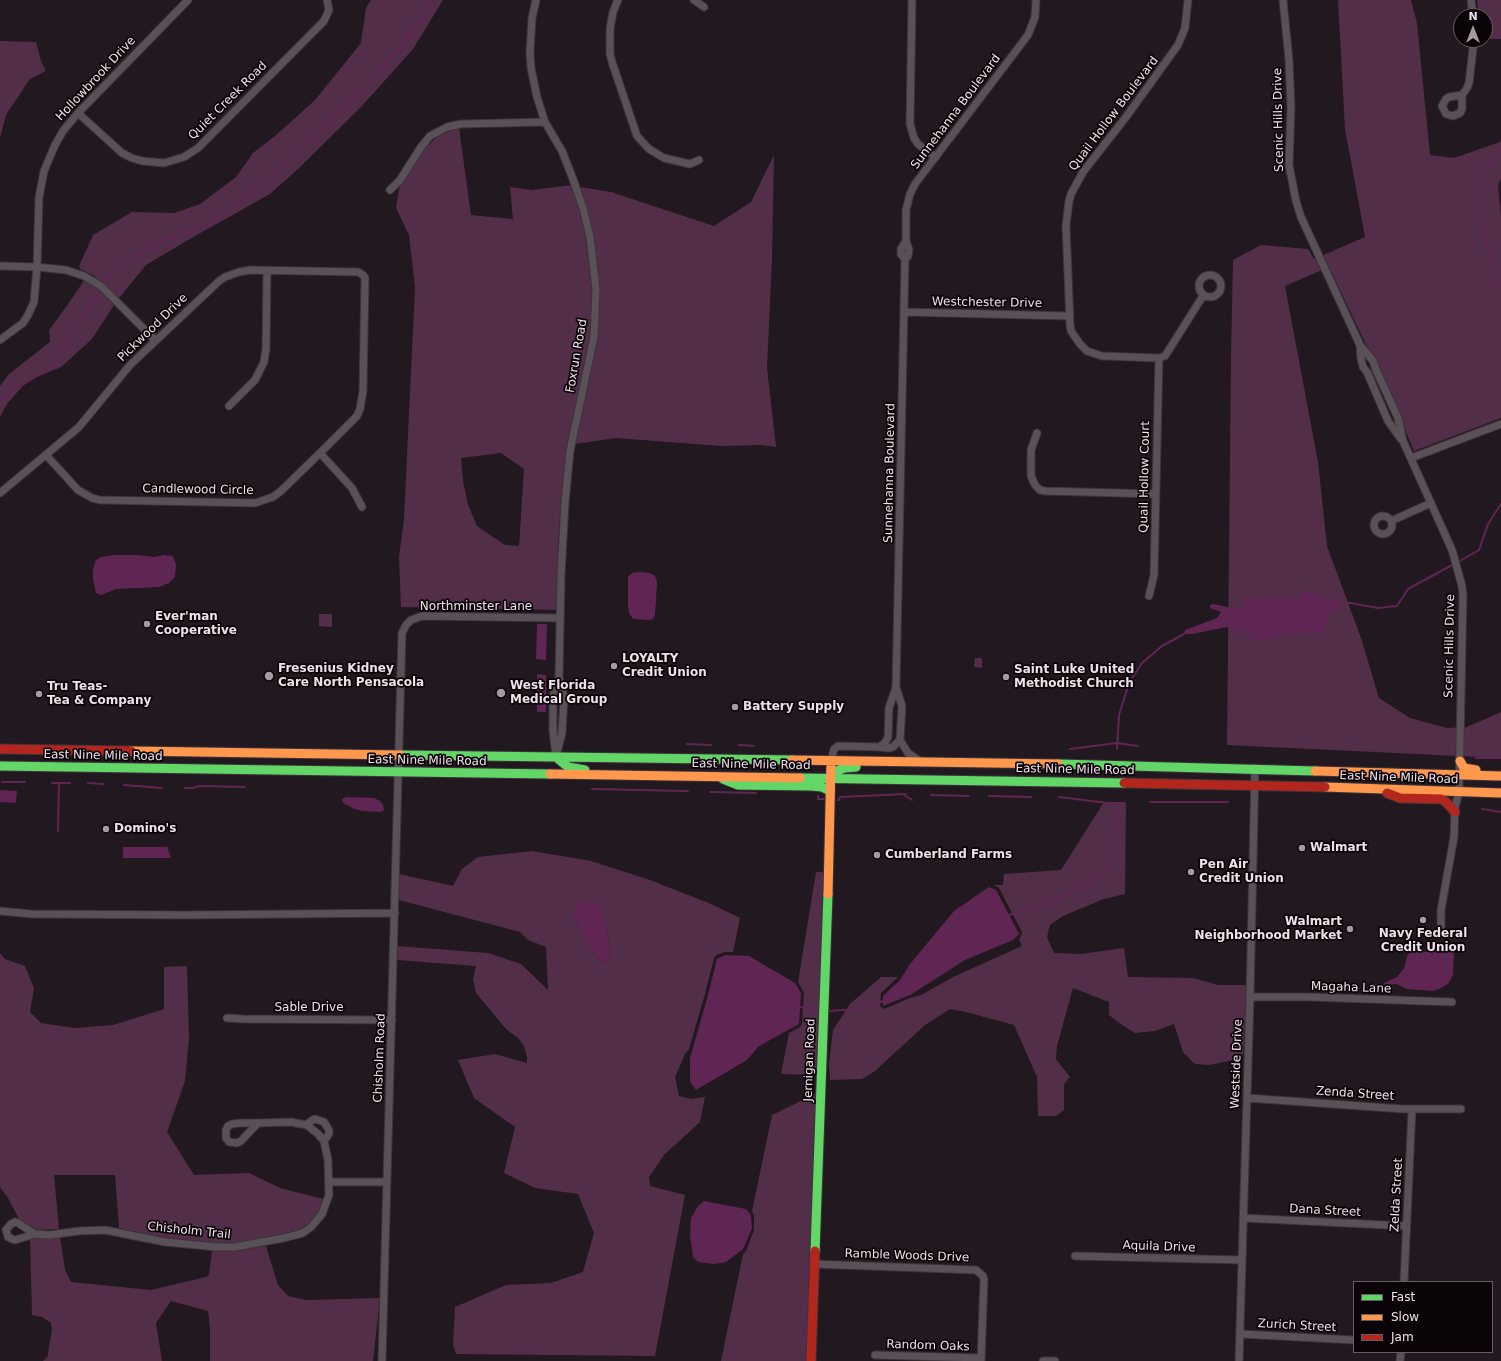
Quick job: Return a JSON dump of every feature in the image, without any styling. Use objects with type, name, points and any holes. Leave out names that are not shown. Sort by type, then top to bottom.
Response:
[{"type":"main road","name":"East Nine Mile Road","points":[[0,749],[1255,768],[1501,776]]},
{"type":"main road","points":[[427,773],[441,768],[532,769],[542,767],[556,757],[568,766],[579,770],[702,776]]},
{"type":"main road","name":"Jernigan Road","points":[[811,1361],[830,834],[831,761]]},
{"type":"main road","points":[[1460,761],[1464,768],[1501,770]]},
{"type":"main road","points":[[831,778],[837,771],[851,767],[977,769],[995,764]]},
{"type":"main road","name":"East Nine Mile Road","points":[[0,766],[1276,786],[1501,793]]},
{"type":"main road","points":[[1276,786],[1303,782],[1443,786],[1450,785],[1456,780],[1459,774]]},
{"type":"main road","points":[[719,777],[738,786],[811,786],[822,787],[830,791]]},
{"type":"main road","points":[[1459,792],[1464,783],[1471,781],[1501,782]]},
{"type":"main road","points":[[1375,789],[1400,798],[1441,800],[1446,802],[1454,812]]},
{"type":"street","name":"Hollowbrook Drive","points":[[0,340],[23,323],[34,302],[37,267],[39,198],[44,170],[60,135],[78,113],[187,0]]},
{"type":"street","name":"Quiet Creek Road","points":[[78,113],[122,153],[132,158],[158,163],[174,161],[184,157],[198,148],[324,20],[328,10],[327,0]]},
{"type":"street","name":"Foxrun Road","points":[[536,0],[530,35],[531,68],[536,97],[545,122],[562,151],[574,179],[590,237],[596,289],[594,337],[570,451],[565,503],[561,575],[559,678],[564,697],[562,733],[556,757]]},
{"type":"street","points":[[618,0],[613,12],[610,29],[610,54],[637,136],[648,149],[664,158],[690,164],[699,160]]},
{"type":"street","points":[[694,0],[704,7]]},
{"type":"street","points":[[912,0],[910,124],[914,138],[918,144],[929,153],[936,156]]},
{"type":"street","name":"Sunnehanna Boulevard","points":[[879,747],[885,743],[888,737],[889,708],[896,687],[905,259],[901,254],[901,249],[906,241],[906,210],[910,194],[915,184],[1028,35],[1035,17],[1036,0]]},
{"type":"street","name":"Quail Hollow Boulevard","points":[[1159,358],[1102,356],[1093,354],[1075,338],[1071,331],[1066,226],[1071,194],[1083,172],[1126,117],[1178,45],[1185,28],[1188,0]]},
{"type":"street","name":"Scenic Hills Drive","points":[[1283,0],[1289,60],[1291,108],[1289,165],[1294,195],[1301,217],[1360,345],[1373,361],[1379,378],[1398,418],[1403,441]]},
{"type":"street","points":[[1462,96],[1469,83],[1473,48]]},
{"type":"street","points":[[390,190],[400,180],[421,147],[430,136],[447,126],[461,124],[545,122]]},
{"type":"street","points":[[0,266],[37,267],[66,270],[78,273],[91,279],[101,286],[155,340]]},
{"type":"street","name":"Pickwood Drive","points":[[0,493],[79,427],[126,370],[155,340],[225,277],[250,270],[267,272],[358,272],[362,274]]},
{"type":"street","points":[[229,406],[255,380],[264,362],[266,349],[267,272]]},
{"type":"street","name":"Candlewood Circle","points":[[46,455],[78,490],[92,498],[100,500],[255,503],[273,497],[281,491],[357,416],[363,400],[365,278],[362,274]]},
{"type":"street","points":[[1159,358],[1165,356],[1170,351],[1203,296]]},
{"type":"street","name":"Westchester Drive","points":[[904,312],[1070,316]]},
{"type":"street","name":"Scenic Hills Drive","points":[[1360,345],[1363,368],[1367,372],[1388,421],[1403,441],[1454,555],[1460,576],[1463,595],[1459,792],[1454,812],[1454,837],[1441,910],[1441,934]]},
{"type":"street","name":"Quail Hollow Court","points":[[1149,596],[1154,575],[1159,358]]},
{"type":"street","points":[[1411,458],[1501,424]]},
{"type":"street","points":[[1037,433],[1031,450],[1031,476],[1035,486],[1040,490],[1156,494]]},
{"type":"street","points":[[320,453],[352,488],[362,507]]},
{"type":"street","points":[[1391,521],[1431,503]]},
{"type":"street","name":"Northminster Lane","points":[[398,755],[402,633],[406,625],[411,620],[422,616],[560,618]]},
{"type":"street","name":"Sunnehanna Boulevard","points":[[896,687],[902,706],[900,740]]},
{"type":"street","points":[[831,761],[834,749],[838,746],[888,748],[893,747],[900,740],[908,754],[922,763]]},
{"type":"street","name":"Chisholm Road","points":[[382,1361],[398,755]]},
{"type":"street","name":"Westside Drive","points":[[1238,1361],[1250,997],[1255,768]]},
{"type":"street","points":[[0,911],[31,914],[165,915],[395,913]]},
{"type":"street","name":"Magaha Lane","points":[[1250,997],[1310,997],[1452,1002]]},
{"type":"street","name":"Sable Drive","points":[[227,1018],[392,1020]]},
{"type":"street","name":"Zenda Street","points":[[1247,1098],[1412,1109],[1461,1109]]},
{"type":"street","name":"Zelda Street","points":[[1404,1281],[1412,1109]]},
{"type":"street","name":"Chisholm Trail","points":[[36,1234],[49,1235],[79,1231],[105,1230],[164,1242],[217,1247],[235,1247],[303,1233],[311,1228],[322,1214],[329,1195],[328,1160],[324,1141],[329,1134],[329,1130],[324,1122],[315,1119],[307,1125],[290,1122],[258,1123]]},
{"type":"street","points":[[307,1125],[324,1141]]},
{"type":"street","points":[[329,1182],[387,1182]]},
{"type":"street","name":"Dana Street","points":[[1243,1218],[1406,1226]]},
{"type":"street","name":"Aquila Drive","points":[[1075,1256],[1242,1260]]},
{"type":"street","name":"Ramble Woods Drive","points":[[814,1264],[976,1270],[983,1276],[984,1280],[981,1360]]},
{"type":"street","name":"Zurich Street","points":[[1240,1334],[1353,1340]]},
{"type":"street","name":"Random Oaks","points":[[875,1355],[981,1360]]},
{"type":"street","points":[[1042,1361],[1055,1361]]},
{"type":"shaded area","points":[[371,0],[443,0],[413,49],[362,106],[298,169],[270,194],[146,265],[119,298],[93,275],[80,269],[79,266],[93,235],[132,212],[174,213],[200,204],[236,177],[253,153],[275,136],[315,100],[361,43],[366,8]]},
{"type":"shaded area","points":[[1338,0],[1411,0],[1417,23],[1430,155],[1454,158],[1500,142],[1501,140],[1501,179],[1498,185],[1501,216],[1501,418],[1414,451],[1393,401],[1329,267],[1285,286],[1318,462],[1327,546],[1361,638],[1379,698],[1410,718],[1447,728],[1467,727],[1501,712],[1501,758],[1227,745],[1233,260],[1261,245],[1308,249],[1314,259],[1365,237],[1345,129]]},
{"type":"shaded area","points":[[1477,0],[1501,0],[1501,39],[1493,39],[1493,8],[1478,8]]},
{"type":"shaded area","points":[[0,41],[36,42],[41,61],[46,71],[30,79],[6,115],[0,138]]},
{"type":"shaded area","points":[[459,128],[471,215],[513,219],[510,187],[532,190],[572,185],[580,209],[586,238],[592,289],[590,337],[567,451],[559,526],[557,610],[401,607],[399,557],[404,519],[415,287],[409,235],[396,208],[399,188],[423,150],[440,134]],"holes":[[[501,453],[524,469],[519,546],[505,545],[477,526],[468,505],[463,481],[461,458]]]},
{"type":"shaded area","points":[[774,155],[772,259],[767,368],[776,447],[762,445],[721,446],[616,438],[575,444],[597,338],[599,312],[598,272],[593,236],[580,187],[611,192],[714,226],[751,202]]},
{"type":"shaded area","points":[[82,279],[99,289],[114,305],[92,339],[61,367],[27,381],[7,404],[0,417],[0,386],[9,374],[50,342],[49,330],[83,282]]},
{"type":"shaded area","points":[[114,555],[154,557],[164,555],[173,556],[176,565],[175,577],[169,583],[159,587],[116,589],[101,595],[96,593],[93,580],[93,569],[96,560],[101,557]]},
{"type":"shaded area","points":[[632,573],[650,573],[655,576],[657,582],[655,615],[653,619],[649,620],[633,619],[629,613],[628,577]]},
{"type":"shaded area","points":[[1305,591],[1316,591],[1318,595],[1323,595],[1328,602],[1337,598],[1341,608],[1330,611],[1324,632],[1309,632],[1255,641],[1243,633],[1227,627],[1192,634],[1184,634],[1185,630],[1217,618],[1221,612],[1210,608],[1210,605],[1213,604],[1237,609],[1244,606],[1243,598],[1250,596],[1296,599]]},
{"type":"shaded area","points":[[319,614],[332,614],[332,627],[319,626]]},
{"type":"shaded area","points":[[537,624],[547,624],[546,660],[536,659]]},
{"type":"shaded area","points":[[975,658],[982,658],[982,668],[974,667]]},
{"type":"shaded area","points":[[537,674],[546,675],[546,712],[537,712]]},
{"type":"shaded area","points":[[0,790],[17,791],[16,803],[0,802]]},
{"type":"shaded area","points":[[346,797],[374,798],[380,801],[384,810],[381,812],[355,809],[343,803],[342,799]]},
{"type":"shaded area","points":[[1104,802],[1126,802],[1125,894],[1104,899],[1063,916],[1050,925],[1047,937],[1054,953],[1081,954],[1124,948],[1128,977],[1193,978],[1218,985],[1247,985],[1243,1055],[1229,1061],[1209,1065],[1195,1064],[1183,1052],[1174,1024],[1155,1031],[1135,1033],[1109,1015],[1109,1002],[1073,988],[1057,1046],[1056,1059],[1070,1077],[1064,1084],[1064,1110],[1056,1116],[1038,1116],[1037,1077],[1014,1025],[950,1009],[925,1025],[875,1071],[862,1079],[830,1080],[829,1064],[833,1030],[850,1004],[881,977],[898,977],[881,993],[880,1006],[884,1009],[921,995],[953,977],[1022,946],[1019,939],[1022,932],[999,888],[994,885],[1003,885],[1004,874],[1061,870]]},
{"type":"shaded area","points":[[167,846],[171,858],[123,858],[123,847]]},
{"type":"shaded area","points":[[532,851],[591,861],[650,880],[711,904],[740,918],[733,952],[725,952],[716,955],[714,958],[689,1049],[685,1054],[675,1077],[679,1096],[691,1099],[705,1097],[700,1122],[664,1155],[649,1177],[650,1186],[685,1195],[655,1356],[456,1354],[453,1344],[455,1307],[506,1285],[551,1283],[583,1272],[594,1233],[578,1194],[535,1188],[504,1173],[515,1127],[474,1098],[458,1060],[495,1054],[527,1063],[527,1057],[524,1046],[518,1038],[506,1029],[476,993],[473,979],[476,966],[397,960],[397,946],[488,953],[521,964],[548,990],[546,947],[528,940],[520,932],[399,900],[399,874],[453,886],[462,869],[478,857]],"holes":[[[573,914],[605,921],[611,953],[607,963],[597,958],[579,929]]]},
{"type":"shaded area","points":[[816,872],[825,872],[818,1075],[781,1074],[789,1033],[800,1027],[802,1024],[804,993],[798,982]]},
{"type":"shaded area","points":[[989,887],[996,890],[1019,934],[1013,940],[965,960],[910,995],[883,1006],[883,996],[900,980],[910,964],[954,911]]},
{"type":"shaded area","points":[[588,899],[599,906],[605,921],[611,953],[607,963],[597,958],[579,929],[573,914],[578,904]]},
{"type":"shaded area","points":[[1413,952],[1454,952],[1453,975],[1448,984],[1433,991],[1407,989],[1396,984],[1384,985],[1384,983],[1397,977],[1404,968],[1408,954]]},
{"type":"shaded area","points":[[0,953],[5,959],[25,966],[34,988],[30,1012],[41,1023],[74,1028],[113,1025],[164,1009],[164,967],[187,966],[189,1038],[185,1081],[167,1132],[194,1175],[249,1173],[280,1188],[323,1199],[320,1211],[315,1218],[302,1229],[235,1243],[217,1243],[165,1238],[119,1228],[115,1175],[54,1175],[59,1229],[37,1230],[19,1219],[8,1198],[0,1187]]},
{"type":"shaded area","points":[[726,955],[749,956],[795,983],[801,993],[799,1024],[759,1046],[747,1060],[696,1090],[690,1082],[690,1058],[717,959]]},
{"type":"shaded area","points":[[817,1093],[808,1361],[721,1361],[743,1254],[746,1251],[754,1230],[754,1215],[752,1211],[772,1115]]},
{"type":"shaded area","points":[[704,1201],[746,1209],[751,1215],[752,1228],[743,1249],[726,1262],[714,1264],[698,1262],[693,1257],[690,1235],[691,1218],[698,1206]]},
{"type":"shaded area","points":[[60,1237],[65,1270],[71,1282],[151,1290],[206,1277],[209,1275],[212,1251],[235,1251],[266,1246],[278,1285],[288,1296],[306,1300],[380,1298],[373,1361],[210,1361],[210,1328],[208,1311],[171,1301],[156,1323],[162,1361],[43,1361],[48,1356],[52,1331],[51,1323],[42,1317],[32,1315],[30,1240],[36,1238]]},
{"type":"waterway","points":[[103,285],[114,267],[162,241],[213,223],[275,174],[370,83],[421,22],[431,0]]},
{"type":"waterway","points":[[1501,150],[1485,168],[1478,203],[1479,215],[1493,262],[1492,270],[1495,283],[1501,288]]},
{"type":"waterway","points":[[0,399],[53,366],[101,289]]},
{"type":"waterway","points":[[1458,562],[1479,550],[1488,524],[1501,504]]},
{"type":"waterway","points":[[1339,603],[1345,602],[1378,608],[1397,606],[1408,589],[1454,564]]},
{"type":"waterway","points":[[1117,749],[1119,715],[1129,683],[1142,663],[1162,646],[1184,634]]},
{"type":"waterway","points":[[1070,749],[1117,743],[1138,746]]},
{"type":"waterway","points":[[687,744],[711,745]]},
{"type":"waterway","points":[[739,745],[754,746]]},
{"type":"waterway","points":[[1476,758],[1501,758]]},
{"type":"waterway","points":[[2,782],[25,782]]},
{"type":"waterway","points":[[52,783],[70,783]]},
{"type":"waterway","points":[[58,831],[59,783]]},
{"type":"waterway","points":[[88,783],[104,784]]},
{"type":"waterway","points":[[124,785],[162,788]]},
{"type":"waterway","points":[[185,788],[199,786],[245,787]]},
{"type":"waterway","points":[[592,789],[688,791]]},
{"type":"waterway","points":[[710,792],[756,793]]},
{"type":"waterway","points":[[838,800],[840,797],[906,794]]},
{"type":"waterway","points":[[904,795],[912,800]]},
{"type":"waterway","points":[[931,795],[969,796]]},
{"type":"waterway","points":[[818,796],[818,799],[823,799]]},
{"type":"waterway","points":[[989,796],[1031,797]]},
{"type":"waterway","points":[[1059,797],[1123,804]]},
{"type":"waterway","points":[[1150,802],[1228,802]]},
{"type":"waterway","points":[[1009,915],[1032,909],[1059,898],[1094,879],[1109,864],[1115,838],[1118,807]]},
{"type":"waterway","points":[[1482,809],[1501,812]]},
{"type":"waterway","points":[[830,1011],[868,1008],[883,1001]]},
{"type":"waterway","points":[[801,1007],[817,1010]]},
{"type":"traffic: fast","points":[[400,755],[792,760]]},
{"type":"traffic: fast","points":[[556,757],[568,767],[585,770]]},
{"type":"traffic: fast","points":[[1058,764],[1315,771]]},
{"type":"traffic: fast","points":[[0,766],[550,774]]},
{"type":"traffic: fast","points":[[831,778],[837,771],[844,768],[856,767]]},
{"type":"traffic: fast","points":[[800,778],[1124,783]]},
{"type":"traffic: fast","points":[[723,779],[738,785],[811,786],[822,787],[830,791]]},
{"type":"traffic: fast","points":[[815,1251],[828,894]]},
{"type":"traffic: slow","points":[[131,751],[400,755]]},
{"type":"traffic: slow","points":[[792,760],[1058,764]]},
{"type":"traffic: slow","points":[[828,894],[831,761]]},
{"type":"traffic: slow","points":[[1460,761],[1464,768],[1476,770]]},
{"type":"traffic: slow","points":[[1315,771],[1501,776]]},
{"type":"traffic: slow","points":[[550,774],[800,778]]},
{"type":"traffic: slow","points":[[1325,787],[1501,793]]},
{"type":"traffic: jam","points":[[0,749],[131,751]]},
{"type":"traffic: jam","points":[[1124,783],[1325,787]]},
{"type":"traffic: jam","points":[[1387,793],[1400,798],[1441,799],[1446,802],[1455,812]]},
{"type":"traffic: jam","points":[[811,1361],[815,1251]]},
{"type":"place","name":"Ever'man Cooperative","points":[[147,624]]},
{"type":"place","name":"LOYALTY Credit Union","points":[[614,666]]},
{"type":"place","name":"Fresenius Kidney Care North Pensacola","points":[[269,676]]},
{"type":"place","name":"Saint Luke United Methodist Church","points":[[1006,677]]},
{"type":"place","name":"West Florida Medical Group","points":[[501,693]]},
{"type":"place","name":"Tru Teas- Tea & Company","points":[[39,694]]},
{"type":"place","name":"Battery Supply","points":[[735,707]]},
{"type":"place","name":"Domino's","points":[[106,829]]},
{"type":"place","name":"Walmart","points":[[1302,848]]},
{"type":"place","name":"Cumberland Farms","points":[[877,855]]},
{"type":"place","name":"Pen Air Credit Union","points":[[1191,872]]},
{"type":"place","name":"Navy Federal Credit Union","points":[[1423,920]]},
{"type":"place","name":"Walmart Neighborhood Market","points":[[1350,929]]}]
